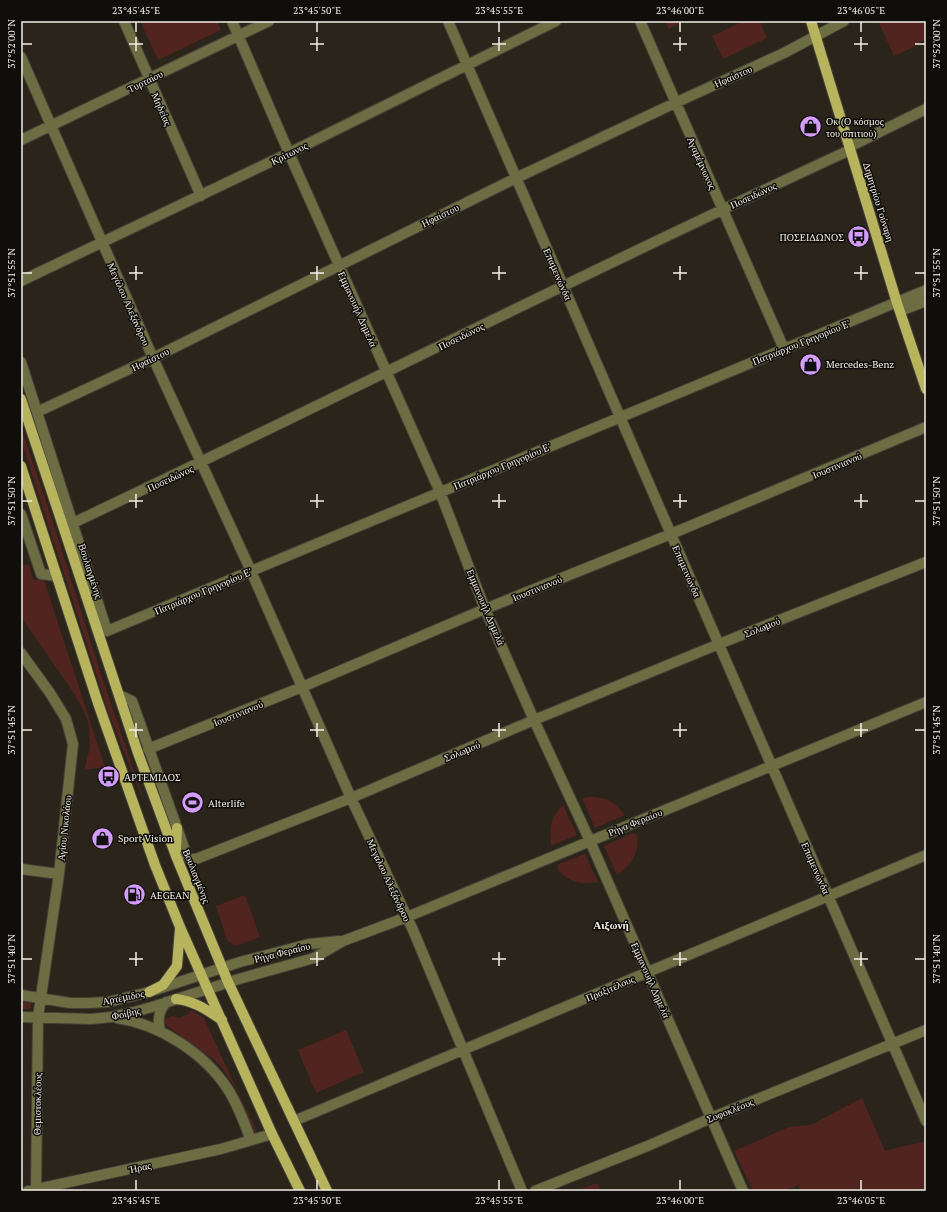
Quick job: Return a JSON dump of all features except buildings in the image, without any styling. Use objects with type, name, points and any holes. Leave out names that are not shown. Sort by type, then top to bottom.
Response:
[{"type":"main road","name":"Δημητρίου Γούναρη","points":[[811,21],[849,148],[926,389]]},
{"type":"main road","name":"Βουλιαγμένης","points":[[21,399],[138,753],[176,856],[228,982],[327,1191]]},
{"type":"main road","points":[[21,466],[98,703],[155,864],[180,927],[272,1134],[300,1191]]},
{"type":"main road","points":[[176,856],[177,828]]},
{"type":"main road","points":[[149,992],[163,985],[177,966],[180,927]]},
{"type":"main road","points":[[171,1001],[188,1000],[222,1020]]},
{"type":"street","name":"Μηδείας","points":[[124,21],[201,196]]},
{"type":"street","name":"Εμμανουήλ Δημελά","points":[[232,21],[440,492],[485,609],[590,841],[743,1191]]},
{"type":"street","name":"Τυρταίου","points":[[21,140],[51,127],[269,21]]},
{"type":"street","name":"Επαμεινώνδα","points":[[448,21],[926,1121]]},
{"type":"street","name":"Κρίτωνος","points":[[21,281],[201,196],[556,21]]},
{"type":"street","name":"Αγαμέμνωνος","points":[[640,21],[784,349]]},
{"type":"street","name":"Ηφαίστου","points":[[38,412],[153,358],[516,178],[784,53],[844,21]]},
{"type":"street","name":"Μεγάλου Αλεξάνδρου","points":[[21,57],[153,358],[250,571]]},
{"type":"street","name":"Ποσειδώνος","points":[[73,523],[201,463],[849,148],[926,109]]},
{"type":"street","points":[[899,307],[926,290]]},
{"type":"street","points":[[899,307],[926,301]]},
{"type":"street","name":"Πατριάρχου Γρηγορίου E'","points":[[73,523],[107,631],[784,349],[899,307]]},
{"type":"street","points":[[22,366],[73,523]]},
{"type":"street","name":"Ιουστινιανού","points":[[148,749],[302,687],[485,609],[671,534],[926,427]]},
{"type":"street","points":[[57,509],[67,504]]},
{"type":"street","points":[[21,514],[41,574],[57,576]]},
{"type":"street","name":"Σολωμού","points":[[119,695],[132,701],[187,856],[190,859],[196,859],[351,798],[718,644],[926,562]]},
{"type":"street","name":"Μεγαλου Αλεξάνδρου","points":[[250,571],[351,798],[407,917],[522,1191]]},
{"type":"street","name":"Αγίου Νικολάου","points":[[21,653],[50,693],[66,719],[73,744],[59,874],[38,1017]]},
{"type":"street","name":"Ρήγα Φεραίου","points":[[228,982],[314,958],[343,941],[407,917],[926,702]]},
{"type":"street","name":"Πραξιτέλους","points":[[294,1121],[926,855]]},
{"type":"street","points":[[21,869],[59,874]]},
{"type":"street","name":"Ρήγα Φεραίου","points":[[222,968],[309,944],[343,941]]},
{"type":"street","name":"Αρτέμιδος","points":[[21,995],[70,1003],[88,1004],[108,1002],[149,992],[222,968]]},
{"type":"street","name":"Φοίβης","points":[[21,1016],[91,1019],[112,1017],[146,1009],[228,982]]},
{"type":"street","points":[[160,1030],[158,1015],[161,1008],[171,1001]]},
{"type":"street","name":"Θεμιστοκλέους","points":[[33,1190],[38,1017]]},
{"type":"street","points":[[112,1017],[136,1021],[160,1030],[190,1051],[213,1070],[220,1078],[236,1104],[251,1140]]},
{"type":"street","name":"Σοφοκλέους","points":[[535,1191],[650,1145],[711,1118],[926,1030]]},
{"type":"street","name":"Ήρας","points":[[33,1190],[221,1149],[272,1134]]},
{"type":"shaded area","points":[[140,21],[217,21],[221,30],[158,60]]},
{"type":"shaded area","points":[[665,21],[684,21],[668,29]]},
{"type":"shaded area","points":[[744,21],[760,21],[767,38],[723,59],[712,36]]},
{"type":"shaded area","points":[[878,21],[926,21],[926,39],[916,44],[914,47],[894,56]]},
{"type":"shaded area","points":[[21,427],[101,674],[143,797],[109,714],[21,440]]},
{"type":"shaded area","points":[[29,564],[33,580],[44,580],[105,767],[84,770],[90,748],[89,725],[83,709],[71,689],[21,617],[21,566]]},
{"type":"shaded area","points":[[582,798],[601,798],[614,803],[625,815],[595,828]]},
{"type":"shaded area","points":[[563,805],[577,835],[551,846],[551,824],[555,814]]},
{"type":"shaded area","points":[[633,833],[637,835],[638,841],[636,853],[630,863],[617,875],[604,846]]},
{"type":"shaded area","points":[[585,854],[598,882],[581,883],[565,877],[560,873],[557,868],[559,864]]},
{"type":"shaded area","points":[[245,895],[260,937],[235,946],[227,940],[216,906]]},
{"type":"shaded area","points":[[21,1002],[31,1003],[30,1009],[21,1009]]},
{"type":"shaded area","points":[[191,1010],[204,1018],[257,1134],[255,1135],[234,1086],[222,1068],[213,1059],[166,1025],[163,1017],[166,1019],[172,1016],[180,1018],[188,1014]]},
{"type":"shaded area","points":[[346,1030],[364,1072],[316,1093],[298,1050]]},
{"type":"shaded area","points":[[862,1098],[885,1151],[926,1141],[926,1191],[801,1191],[798,1185],[785,1191],[753,1191],[734,1151],[789,1127],[811,1125]]},
{"type":"shaded area","points":[[597,1183],[601,1191],[576,1191]]},
{"type":"place","name":"Οκ (Ο κόσμος του σπιτιού)","points":[[810,127]]},
{"type":"place","name":"ΠΟΣΕΙΔΩΝΟΣ","points":[[859,237]]},
{"type":"place","name":"Mercedes-Benz","points":[[811,364]]},
{"type":"place","name":"ΑΡΤΕΜΙΔΟΣ","points":[[108,777]]},
{"type":"place","name":"Alterlife","points":[[193,803]]},
{"type":"place","name":"Sport Vision","points":[[103,838]]},
{"type":"place","name":"AEGEAN","points":[[135,895]]},
{"type":"district","name":"Αιξωνή","points":[[611,925]]}]
